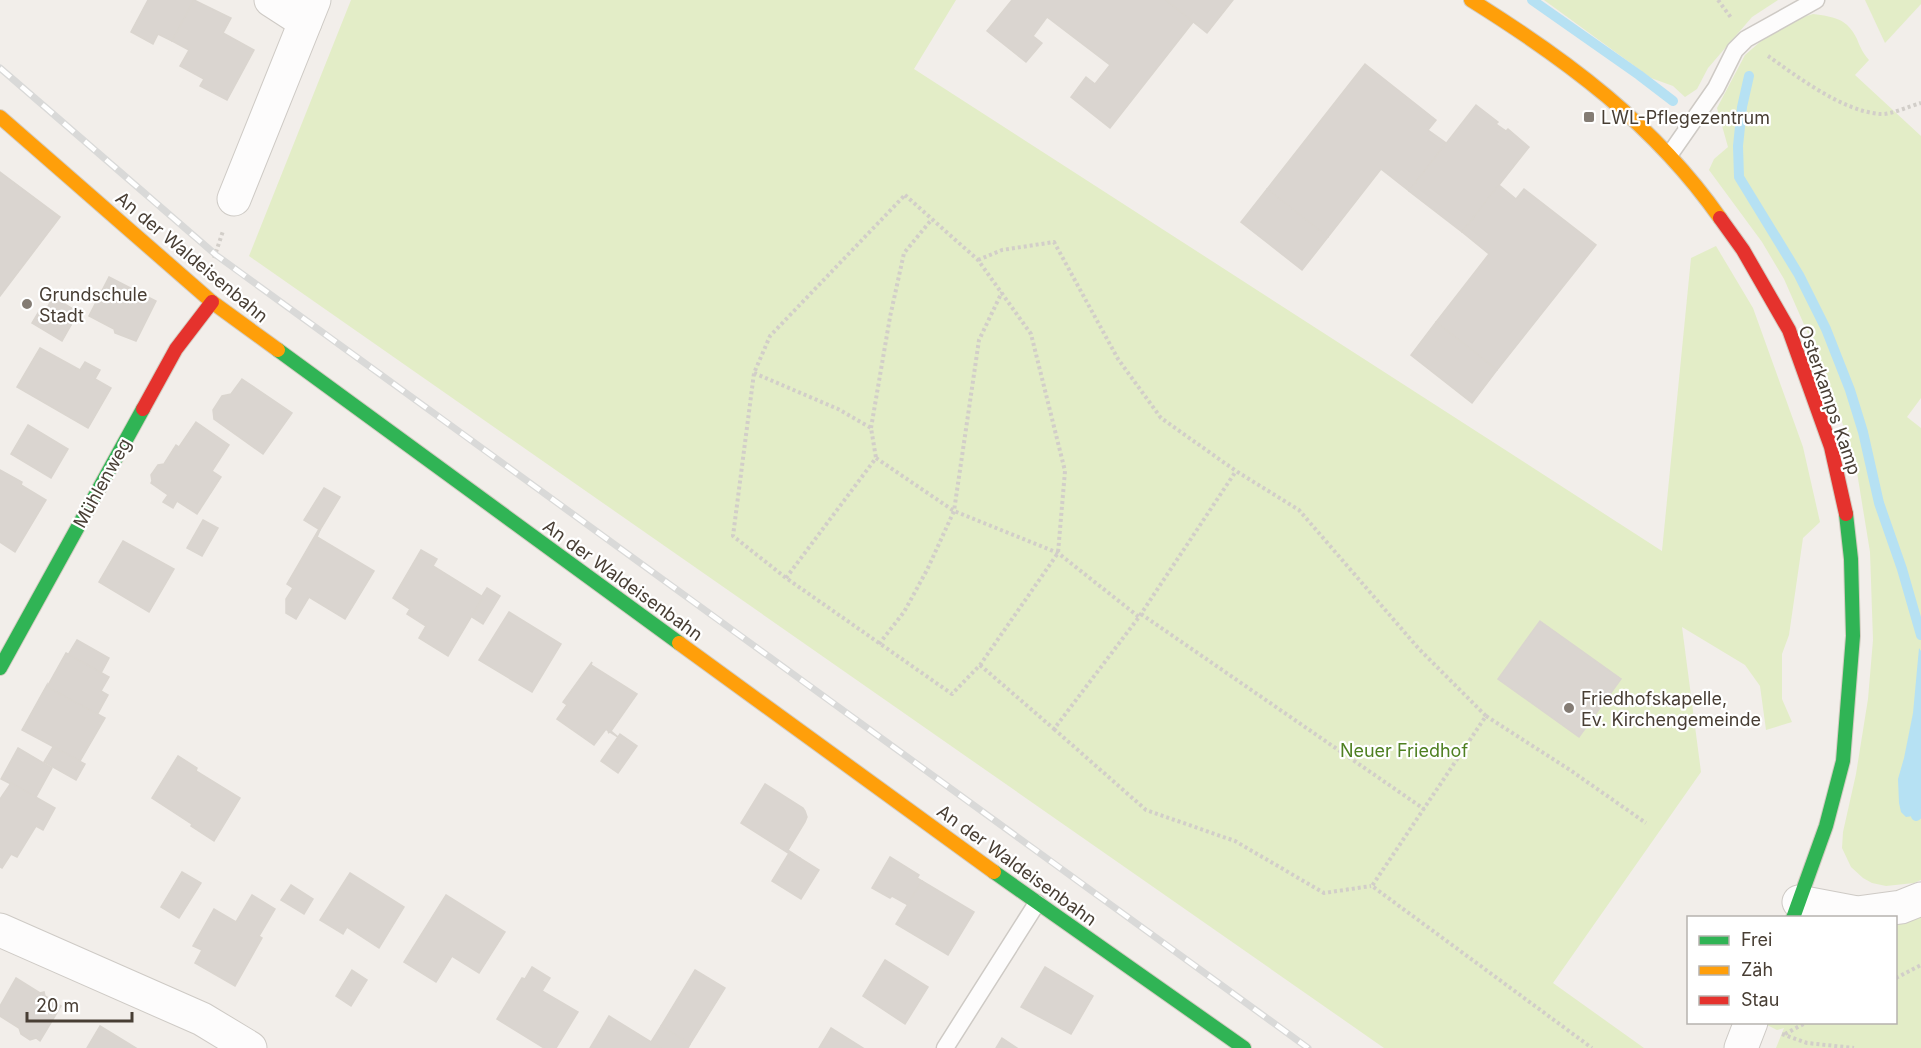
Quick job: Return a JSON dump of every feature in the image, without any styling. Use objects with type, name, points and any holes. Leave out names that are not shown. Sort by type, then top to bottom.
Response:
[{"type":"street","points":[[234,199],[310,11],[271,0]]},
{"type":"street","name":"Osterkamps Kamp","points":[[1471,0],[1526,34],[1605,92],[1670,154],[1709,202],[1743,250],[1789,330],[1831,447],[1846,510],[1851,559],[1853,636],[1843,761],[1826,826],[1796,910]]},
{"type":"street","name":"An der Waldeisenbahn","points":[[0,117],[212,302],[1037,903],[1244,1048]]},
{"type":"street","name":"Mühlenweg","points":[[0,668],[176,349],[212,302]]},
{"type":"street","points":[[1796,910],[1857,913],[1901,907],[1921,899]]},
{"type":"street","points":[[0,930],[202,1019],[250,1048]]},
{"type":"street","points":[[1740,1048],[1751,1024]]},
{"type":"lane","points":[[1670,154],[1716,87],[1736,50],[1746,39],[1816,0]]},
{"type":"lane","points":[[945,1048],[1037,903]]},
{"type":"path","points":[[1746,39],[1790,72],[1836,100],[1861,110],[1882,115],[1921,103]]},
{"type":"path","points":[[905,195],[932,219],[978,260],[1031,334],[1065,471],[1058,553],[980,664],[952,694],[786,578],[733,536],[754,373],[770,336],[905,195]]},
{"type":"path","points":[[197,290],[216,255],[234,199]]},
{"type":"path","points":[[786,578],[876,458],[871,428],[890,317],[904,253],[932,219]]},
{"type":"path","points":[[978,260],[1002,250],[1054,242],[1118,359],[1161,418],[1236,471],[1299,510],[1419,649],[1486,716],[1570,770],[1646,823]]},
{"type":"path","points":[[879,644],[904,612],[927,570],[954,511],[979,340],[1002,292]]},
{"type":"path","points":[[754,373],[838,409],[871,428]]},
{"type":"path","points":[[876,458],[954,511],[1058,553],[1140,615],[1424,809]]},
{"type":"path","points":[[1054,729],[1140,615],[1236,471]]},
{"type":"path","points":[[980,664],[1146,810],[1235,841],[1324,893],[1372,886],[1593,1048]]},
{"type":"path","points":[[1372,886],[1486,716]]},
{"type":"path","points":[[1897,977],[1921,965]]},
{"type":"path","points":[[1805,1024],[1784,1035],[1807,1043],[1854,1048]]},
{"type":"green space","name":"Neuer Friedhof","points":[[351,0],[956,0],[914,69],[1662,551],[1691,258],[1716,246],[1753,308],[1803,447],[1820,522],[1803,538],[1789,635],[1782,654],[1782,699],[1792,722],[1766,730],[1760,686],[1745,665],[1682,627],[1701,772],[1553,983],[1644,1048],[1384,1048],[249,256]]},
{"type":"green space","points":[[1544,0],[1778,0],[1752,17],[1708,68],[1697,89],[1685,97],[1673,86],[1651,78]]},
{"type":"green space","points":[[1865,0],[1921,0],[1921,4],[1885,43]]},
{"type":"green space","points":[[1813,14],[1834,18],[1849,27],[1869,60],[1855,75],[1921,136],[1921,398],[1907,417],[1921,428],[1921,880],[1886,886],[1863,878],[1851,867],[1842,848],[1868,699],[1873,640],[1870,552],[1855,460],[1825,372],[1784,279],[1762,242],[1709,170],[1714,159],[1728,147],[1717,108],[1745,55],[1776,28]]},
{"type":"green space","points":[[1921,904],[1921,1048],[1776,1048],[1784,1028],[1777,1030],[1767,1024],[1897,1024],[1897,917]]},
{"type":"water","points":[[1919,648],[1921,651],[1921,815],[1906,817],[1901,812],[1899,803],[1898,779],[1913,713]]},
{"type":"building","points":[[148,0],[194,0],[172,41],[158,34],[153,44],[131,32]]},
{"type":"building","points":[[194,0],[231,18],[223,33],[254,50],[227,100],[200,86],[204,79],[180,66],[189,50],[172,41]]},
{"type":"building","points":[[1012,0],[1166,0],[1193,22],[1110,128],[1071,97],[1086,77],[1095,84],[1110,65],[1047,17],[1033,36],[1042,43],[1026,62],[987,31]]},
{"type":"building","points":[[1166,0],[1233,0],[1207,33]]},
{"type":"building","points":[[1365,64],[1436,120],[1428,130],[1446,143],[1409,191],[1381,169],[1328,237],[1267,189]]},
{"type":"building","points":[[1476,105],[1498,122],[1496,124],[1506,131],[1508,129],[1529,147],[1462,232],[1409,191]]},
{"type":"building","points":[[0,172],[60,217],[0,296]]},
{"type":"building","points":[[1499,185],[1516,199],[1524,189],[1596,245],[1497,370],[1436,322],[1489,254],[1462,232]]},
{"type":"building","points":[[1267,189],[1328,237],[1302,270],[1241,222]]},
{"type":"building","points":[[109,277],[156,301],[136,341],[115,333],[114,329],[89,316]]},
{"type":"building","points":[[53,297],[78,312],[71,325],[46,310]]},
{"type":"building","points":[[41,308],[71,325],[62,341],[32,323]]},
{"type":"building","points":[[1436,322],[1497,370],[1472,403],[1411,355]]},
{"type":"building","points":[[40,348],[80,370],[85,362],[100,370],[95,379],[111,388],[88,428],[17,387]]},
{"type":"building","points":[[242,379],[292,413],[263,454],[214,419],[213,410],[222,396],[231,394]]},
{"type":"building","points":[[196,422],[229,445],[212,471],[221,477],[197,514],[177,501],[173,508],[163,502],[168,495],[151,483],[151,475],[158,465],[164,464],[176,445],[179,447]]},
{"type":"building","points":[[28,425],[68,449],[51,478],[11,454]]},
{"type":"building","points":[[0,470],[22,482],[21,485],[46,500],[15,552],[0,542]]},
{"type":"building","points":[[324,488],[340,497],[320,530],[304,520]]},
{"type":"building","points":[[203,520],[218,528],[202,556],[187,548]]},
{"type":"building","points":[[319,529],[317,537],[374,571],[345,619],[309,597],[296,619],[286,613],[286,599],[293,588],[287,584]]},
{"type":"building","points":[[123,541],[174,569],[149,612],[99,582]]},
{"type":"building","points":[[421,550],[437,559],[433,566],[483,597],[448,656],[419,638],[426,626],[407,614],[410,609],[393,598]]},
{"type":"building","points":[[487,588],[500,596],[483,624],[472,617]]},
{"type":"building","points":[[509,612],[561,644],[532,692],[479,660]]},
{"type":"building","name":"Friedhofskapelle, Ev. Kirchengemeinde","points":[[1540,621],[1621,679],[1579,737],[1498,679]]},
{"type":"building","points":[[77,640],[109,658],[101,673],[68,655]]},
{"type":"building","points":[[66,653],[109,677],[101,691],[108,695],[97,715],[47,687]]},
{"type":"building","points":[[592,662],[591,665],[637,694],[611,731],[618,737],[608,733],[606,729],[594,745],[557,719],[567,705],[563,702]]},
{"type":"building","points":[[47,685],[105,718],[80,761],[22,730]]},
{"type":"building","points":[[620,734],[637,746],[618,773],[601,761]]},
{"type":"building","points":[[53,747],[85,764],[76,780],[44,762]]},
{"type":"building","points":[[18,748],[52,768],[36,797],[1,779]]},
{"type":"building","points":[[178,756],[197,768],[196,771],[240,798],[214,841],[152,798]]},
{"type":"building","points":[[11,783],[55,808],[43,830],[36,826],[17,857],[11,854],[2,868],[0,867],[0,799]]},
{"type":"building","points":[[765,784],[805,811],[807,817],[805,822],[788,850],[800,858],[799,860],[741,823]]},
{"type":"building","points":[[789,853],[819,870],[801,899],[772,881]]},
{"type":"building","points":[[890,857],[919,875],[917,878],[922,881],[908,905],[872,888]]},
{"type":"building","points":[[182,872],[201,883],[179,918],[161,907]]},
{"type":"building","points":[[350,873],[404,907],[379,948],[347,927],[343,934],[320,920]]},
{"type":"building","points":[[922,881],[974,912],[948,955],[896,924]]},
{"type":"building","points":[[291,885],[313,899],[304,914],[281,900]]},
{"type":"building","points":[[252,895],[275,909],[259,936],[262,938],[235,986],[195,963],[202,950],[193,946],[214,909],[236,922]]},
{"type":"building","points":[[446,895],[505,932],[479,973],[452,956],[436,982],[404,962]]},
{"type":"building","points":[[885,960],[928,987],[905,1024],[863,996]]},
{"type":"building","points":[[532,967],[550,978],[542,991],[578,1012],[556,1048],[544,1048],[497,1019],[522,978],[525,979]]},
{"type":"building","points":[[1045,967],[1093,996],[1071,1034],[1021,1007]]},
{"type":"building","points":[[352,970],[367,980],[351,1006],[336,996]]},
{"type":"building","points":[[695,970],[725,988],[690,1044],[661,1026]]},
{"type":"building","points":[[16,978],[40,993],[44,992],[45,996],[61,1006],[40,1041],[36,1038],[30,1040],[21,1034],[19,1028],[0,1016],[0,1006]]},
{"type":"building","points":[[609,1016],[651,1042],[661,1048],[590,1048]]},
{"type":"building","points":[[100,1026],[136,1048],[87,1048]]},
{"type":"building","points":[[661,1026],[690,1044],[688,1048],[661,1048],[651,1042]]},
{"type":"building","points":[[831,1028],[863,1048],[819,1048]]},
{"type":"building","points":[[1002,1038],[1017,1048],[996,1048]]},
{"type":"waterway","points":[[1532,0],[1673,101]]},
{"type":"waterway","points":[[1749,76],[1742,107],[1738,146],[1739,177],[1799,275],[1826,329],[1850,390],[1863,432],[1879,503],[1902,569],[1921,635]]},
{"type":"waterway","points":[[1916,816],[1921,812]]},
{"type":"railway","points":[[0,68],[216,255],[1308,1048]]},
{"type":"traffic: fast","points":[[278,350],[679,643]]},
{"type":"traffic: fast","points":[[0,668],[143,409]]},
{"type":"traffic: fast","points":[[1794,916],[1826,826],[1843,761],[1853,636],[1851,559],[1846,514]]},
{"type":"traffic: fast","points":[[994,872],[1244,1048]]},
{"type":"traffic: slow","points":[[1471,0],[1541,46],[1607,96],[1667,153],[1720,218]]},
{"type":"traffic: slow","points":[[0,117],[212,302],[278,350]]},
{"type":"traffic: slow","points":[[679,643],[994,872]]},
{"type":"traffic: jam","points":[[1720,218],[1743,250],[1789,330],[1831,447],[1846,514]]},
{"type":"traffic: jam","points":[[143,409],[176,349],[212,302]]},
{"type":"place","name":"LWL-Pflegezentrum","points":[[1589,117]]},
{"type":"place","name":"Grundschule Stadt","points":[[27,304]]},
{"type":"place","name":"Friedhofskapelle, Ev. Kirchengemeinde","points":[[1569,708]]}]
